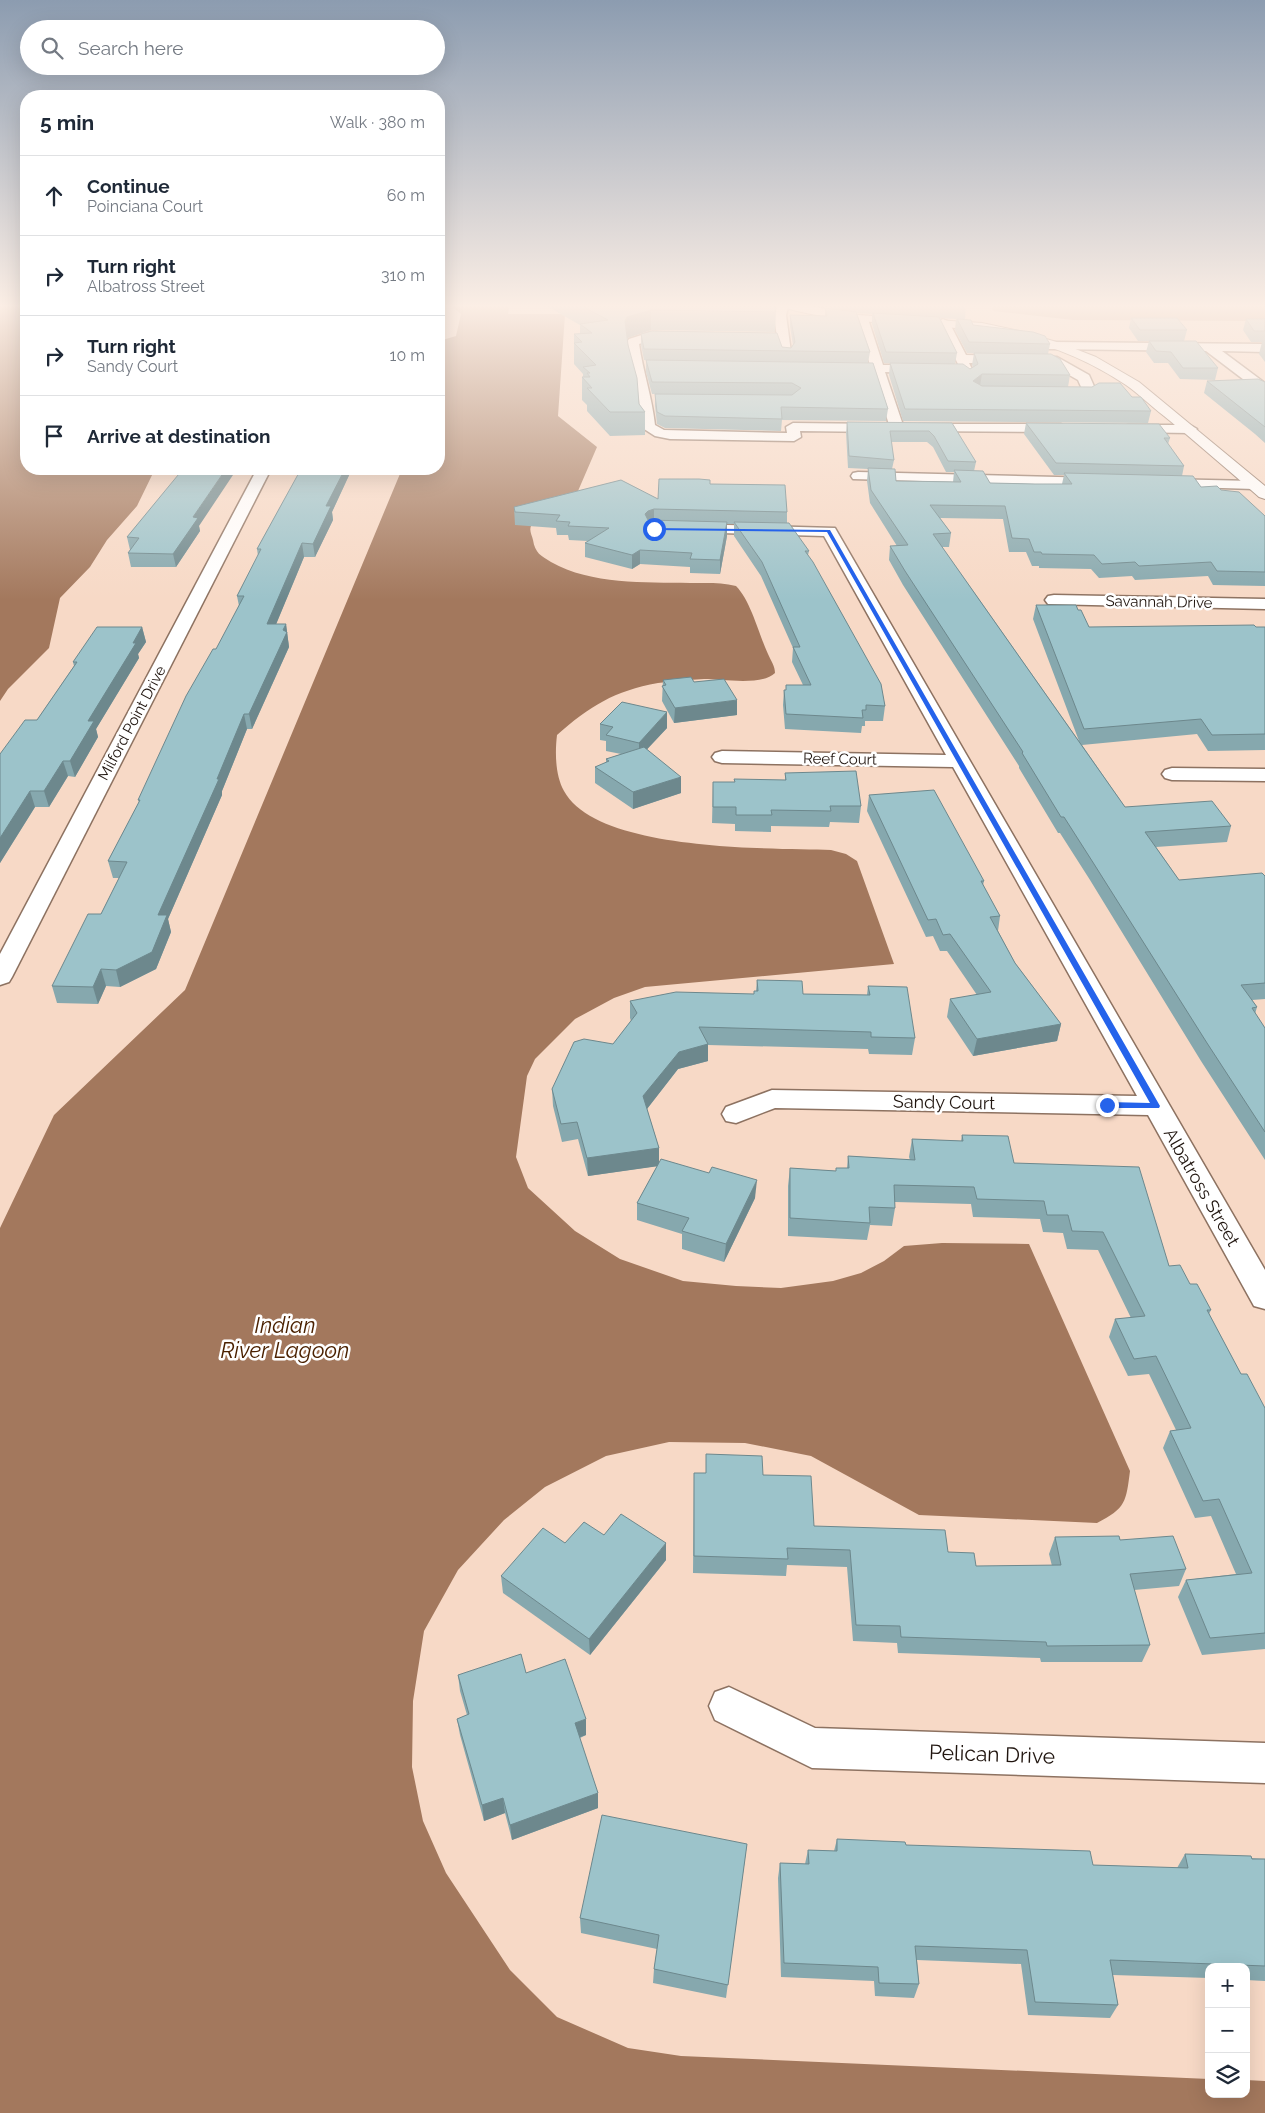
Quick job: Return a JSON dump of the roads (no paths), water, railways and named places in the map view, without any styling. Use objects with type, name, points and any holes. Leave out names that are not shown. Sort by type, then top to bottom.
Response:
[{"type":"street","points":[[651,403],[647,423],[653,430],[670,435],[794,437],[793,423],[897,428],[996,422],[1076,428]]},
{"type":"street","points":[[889,403],[897,428]]},
{"type":"street","points":[[1156,403],[1260,490]]},
{"type":"street","points":[[1114,429],[1190,430]]},
{"type":"street","name":"Milford Point Drive","points":[[0,977],[261,475]]},
{"type":"street","points":[[858,476],[1112,482]]},
{"type":"street","points":[[1152,483],[1260,490]]},
{"type":"street","name":"Albatross Street","points":[[673,529],[829,531],[1265,1297]]},
{"type":"street","name":"Savannah Drive","points":[[1054,600],[1265,604]]},
{"type":"street","name":"Reef Court","points":[[722,756],[959,760]]},
{"type":"street","points":[[1172,774],[1265,775]]},
{"type":"street","name":"Sandy Court","points":[[736,1114],[772,1098],[1156,1106]]},
{"type":"street","name":"Pelican Drive","points":[[730,1706],[812,1748],[1265,1763]]},
{"type":"water","points":[[0,403],[20,403],[20,475],[152,475],[137,506],[107,540],[90,567],[60,598],[49,648],[8,689],[0,701]]},
{"type":"water","name":"Indian River Lagoon","points":[[445,403],[559,403],[558,416],[597,447],[578,491],[550,502],[535,518],[530,531],[535,548],[539,554],[551,562],[584,575],[619,581],[719,583],[736,586],[746,600],[775,673],[769,677],[752,681],[704,679],[658,683],[628,690],[603,701],[557,735],[556,763],[564,791],[582,811],[611,826],[647,836],[687,843],[728,847],[831,850],[846,854],[857,861],[894,964],[645,987],[614,998],[575,1019],[535,1059],[527,1076],[516,1157],[528,1188],[575,1231],[620,1259],[683,1281],[781,1288],[833,1281],[861,1273],[884,1261],[904,1246],[942,1243],[1029,1244],[1130,1471],[1123,1503],[1114,1513],[1097,1523],[919,1515],[811,1456],[745,1443],[669,1442],[606,1456],[545,1487],[504,1520],[458,1570],[424,1631],[413,1701],[412,1767],[423,1821],[446,1873],[510,1970],[557,2017],[628,2048],[681,2056],[1205,2079],[1205,2098],[1250,2098],[1250,2080],[1265,2081],[1265,2113],[0,2113],[0,1228],[54,1115],[185,990],[400,475],[445,475]]}]
